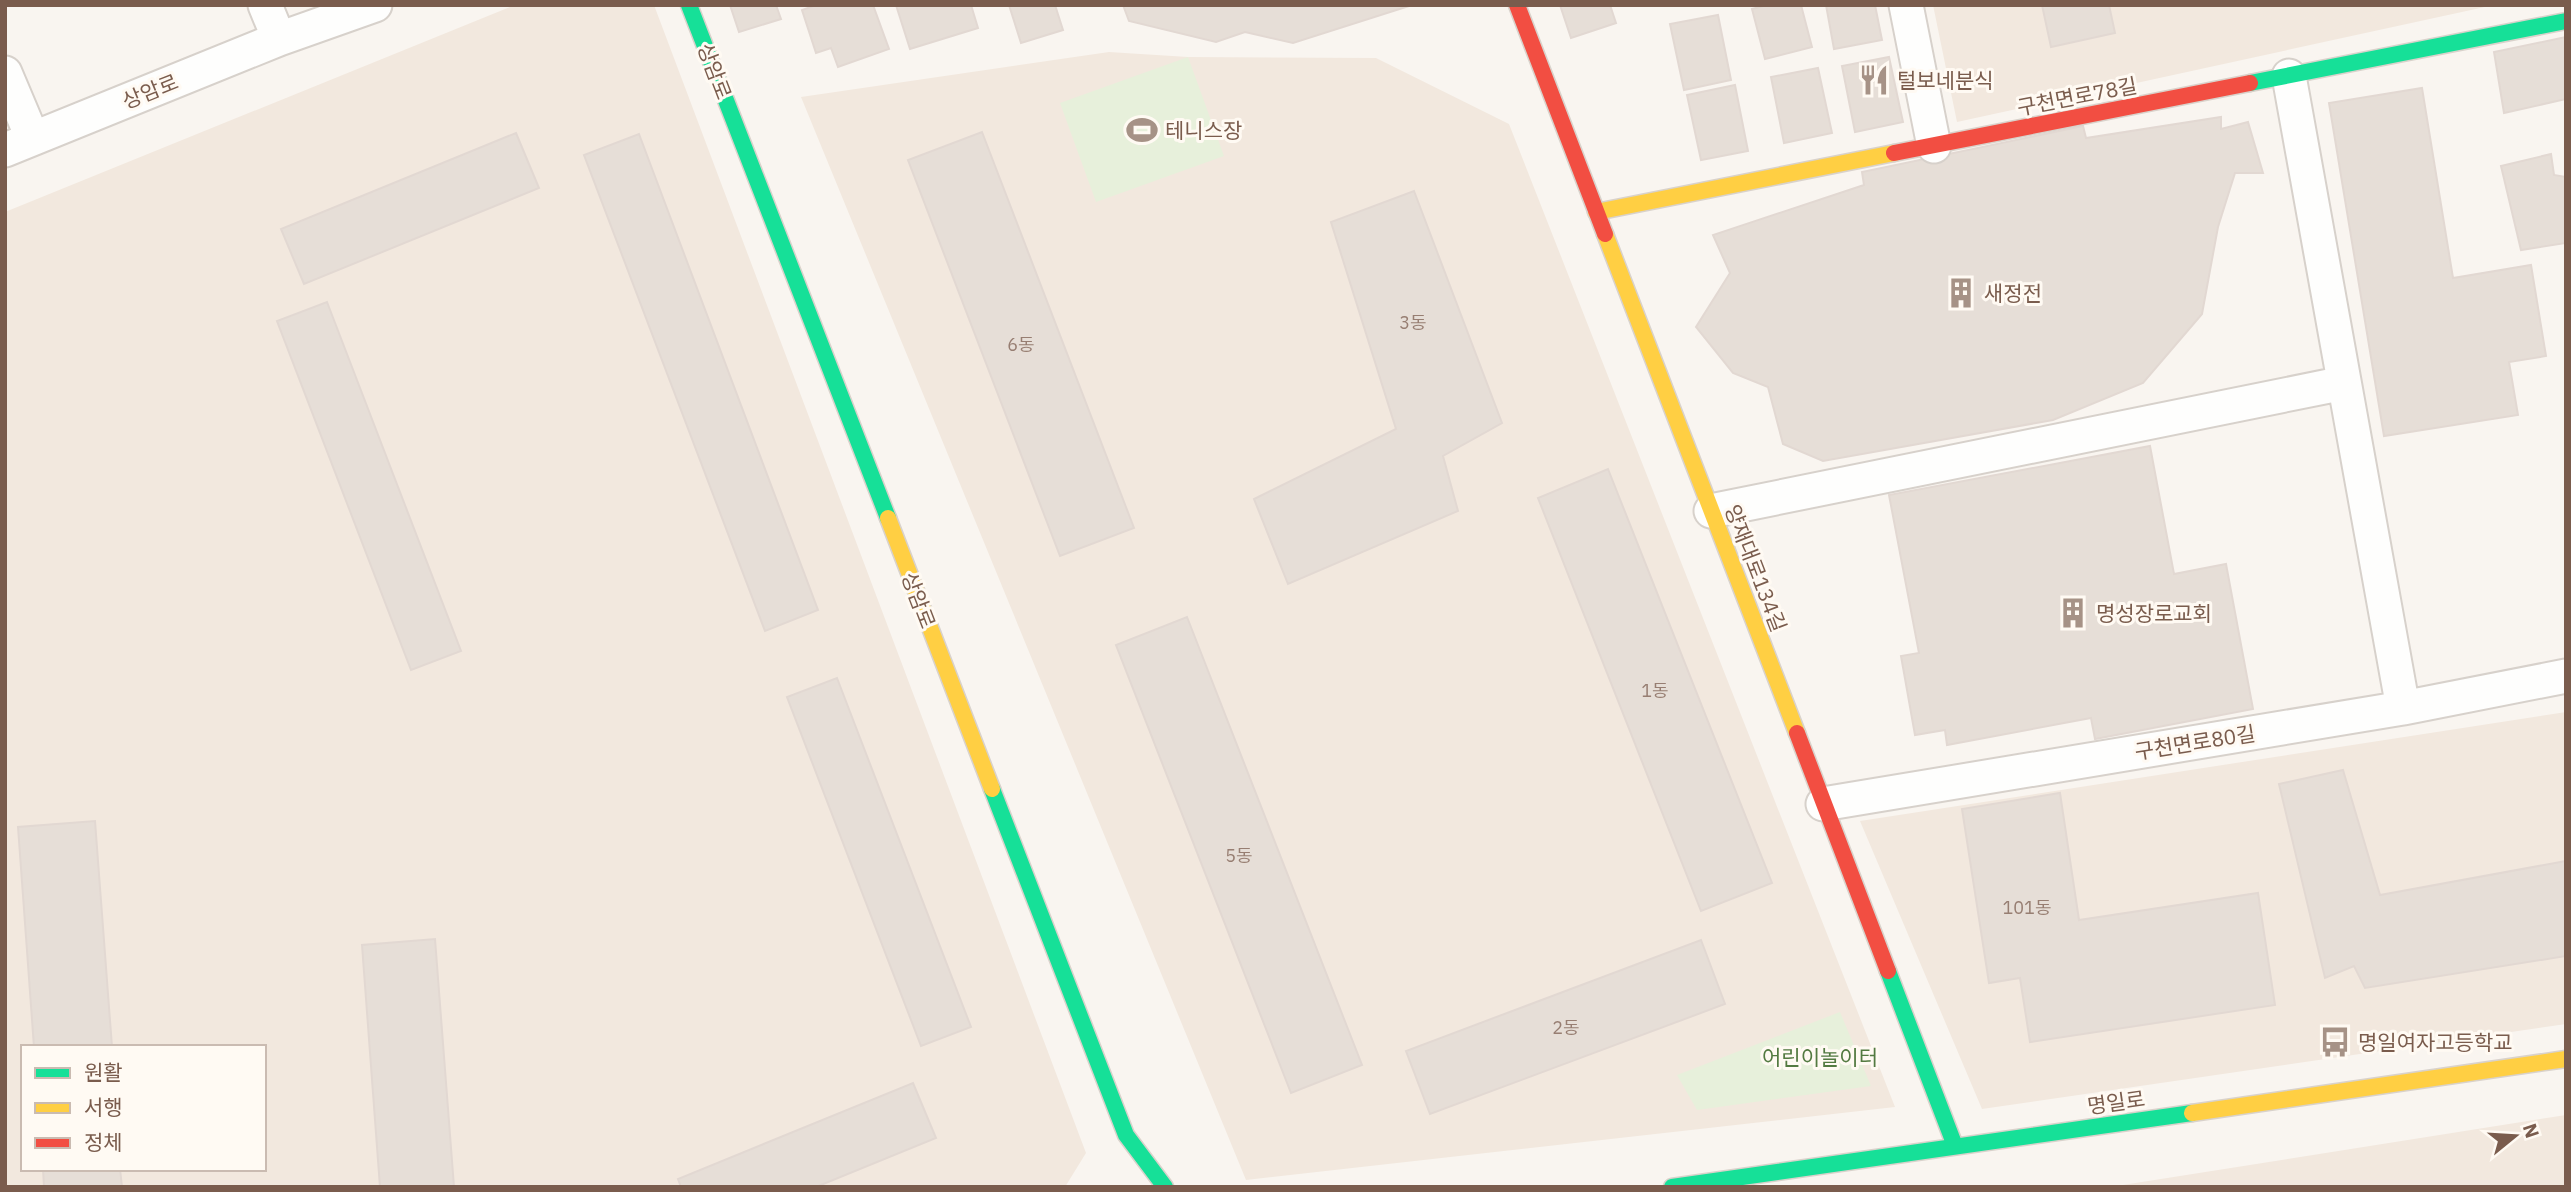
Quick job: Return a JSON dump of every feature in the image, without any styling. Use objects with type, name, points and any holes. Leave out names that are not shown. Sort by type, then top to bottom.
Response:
[{"type":"street","points":[[265,5],[279,40]]},
{"type":"street","name":"상암로","points":[[18,144],[279,40],[375,5]]},
{"type":"street","name":"상암로","points":[[689,5],[1126,1135],[1165,1187]]},
{"type":"street","name":"양재대로134길","points":[[1517,5],[1955,1146]]},
{"type":"street","points":[[1906,5],[1934,146]]},
{"type":"street","name":"구천면로78길","points":[[1596,212],[2289,76],[2523,18],[2566,21]]},
{"type":"street","points":[[5,73],[18,144]]},
{"type":"street","points":[[2289,76],[2403,708]]},
{"type":"street","points":[[1711,511],[2344,383]]},
{"type":"street","name":"구천면로80길","points":[[1823,803],[2403,708],[2566,676]]},
{"type":"street","name":"명일로","points":[[1672,1187],[2566,1059]]},
{"type":"shaded area","points":[[515,5],[654,5],[1086,1153],[1065,1187],[5,1187],[5,212]]},
{"type":"shaded area","points":[[1933,5],[2494,5],[1957,122]]},
{"type":"shaded area","points":[[1109,52],[1188,57],[1376,58],[1509,124],[1895,1107],[1246,1180],[801,97]]},
{"type":"shaded area","points":[[2566,712],[2566,1024],[1982,1109],[1860,821]]},
{"type":"shaded area","points":[[2566,1115],[2566,1187],[2110,1187]]},
{"type":"green space","name":"테니스장","points":[[1188,57],[1224,156],[1096,202],[1060,103]]},
{"type":"green space","name":"어린이놀이터","points":[[1840,1012],[1871,1086],[1697,1110],[1677,1075]]},
{"type":"building","points":[[730,5],[776,5],[781,19],[739,32]]},
{"type":"building","points":[[816,5],[873,5],[889,49],[838,67],[831,48],[816,53],[802,10]]},
{"type":"building","points":[[896,5],[971,5],[978,28],[910,49]]},
{"type":"building","points":[[1009,5],[1055,5],[1063,30],[1021,43]]},
{"type":"building","points":[[1123,5],[1409,6],[1293,43],[1245,32],[1216,42],[1129,21]]},
{"type":"building","points":[[1560,5],[1610,5],[1616,23],[1571,38]]},
{"type":"building","points":[[1767,5],[1801,5],[1812,47],[1765,59],[1752,9]]},
{"type":"building","points":[[1826,5],[1875,5],[1882,40],[1834,49]]},
{"type":"building","points":[[2042,5],[2109,5],[2115,33],[2051,47]]},
{"type":"building","points":[[1718,15],[1731,80],[1684,90],[1670,24]]},
{"type":"building","points":[[2566,37],[2566,99],[2504,113],[2494,52]]},
{"type":"building","points":[[1889,57],[1903,122],[1855,132],[1842,66]]},
{"type":"building","points":[[1818,68],[1832,133],[1784,143],[1771,77]]},
{"type":"building","points":[[1735,85],[1748,151],[1701,160],[1687,95]]},
{"type":"building","points":[[2422,88],[2453,278],[2531,265],[2546,356],[2509,362],[2518,415],[2384,436],[2329,103]]},
{"type":"building","name":"새정전","points":[[2221,117],[2221,129],[2248,122],[2263,173],[2235,173],[2218,227],[2202,314],[2143,383],[2053,420],[1823,461],[1783,444],[1768,387],[1733,373],[1696,327],[1730,273],[1713,235],[1864,185],[1862,172],[2083,126],[2086,138]]},
{"type":"building","points":[[982,132],[1134,528],[1060,556],[908,160]]},
{"type":"building","points":[[516,133],[539,188],[304,284],[281,229]]},
{"type":"building","points":[[639,134],[818,610],[765,631],[584,155]]},
{"type":"building","points":[[2551,154],[2554,175],[2566,177],[2566,243],[2521,250],[2501,166]]},
{"type":"building","points":[[1414,191],[1502,423],[1443,456],[1458,511],[1288,584],[1254,499],[1396,429],[1331,222]]},
{"type":"building","points":[[327,302],[461,651],[411,670],[277,321]]},
{"type":"building","name":"명성장로교회","points":[[2150,446],[2174,574],[2226,564],[2253,709],[2095,739],[2091,718],[1947,745],[1945,730],[1915,735],[1901,656],[1919,653],[1889,495]]},
{"type":"building","points":[[1608,469],[1772,883],[1701,911],[1538,498]]},
{"type":"building","points":[[1187,617],[1362,1065],[1291,1093],[1116,645]]},
{"type":"building","points":[[837,678],[971,1027],[921,1046],[787,697]]},
{"type":"building","points":[[2343,770],[2380,895],[2566,861],[2566,956],[2365,988],[2354,966],[2325,978],[2279,784]]},
{"type":"building","points":[[2060,793],[2079,920],[2258,893],[2275,1005],[2030,1042],[2020,978],[1989,983],[1962,809]]},
{"type":"building","points":[[95,821],[112,1045],[34,1045],[18,827]]},
{"type":"building","points":[[435,939],[454,1187],[380,1187],[362,945]]},
{"type":"building","points":[[1701,940],[1725,1004],[1430,1114],[1406,1051]]},
{"type":"building","points":[[913,1083],[936,1138],[816,1187],[681,1187],[678,1179]]},
{"type":"building","points":[[43,1171],[120,1171],[122,1187],[44,1187]]},
{"type":"traffic: fast","points":[[689,5],[888,518]]},
{"type":"traffic: fast","points":[[2250,83],[2566,21]]},
{"type":"traffic: fast","points":[[992,789],[1126,1135],[1165,1187]]},
{"type":"traffic: fast","points":[[1888,971],[1955,1146]]},
{"type":"traffic: fast","points":[[1672,1187],[2192,1113]]},
{"type":"traffic: slow","points":[[1596,212],[1894,153]]},
{"type":"traffic: slow","points":[[1605,234],[1797,733]]},
{"type":"traffic: slow","points":[[888,518],[992,789]]},
{"type":"traffic: slow","points":[[2192,1113],[2566,1059]]},
{"type":"traffic: jam","points":[[1517,5],[1605,234]]},
{"type":"traffic: jam","points":[[1894,153],[2250,83]]},
{"type":"traffic: jam","points":[[1797,733],[1888,971]]},
{"type":"place","name":"털보네분식","points":[[1874,80]]},
{"type":"place","name":"테니스장","points":[[1142,130]]},
{"type":"place","name":"새정전","points":[[1961,293]]},
{"type":"place","name":"명성장로교회","points":[[2073,613]]},
{"type":"place","name":"명일여자고등학교","points":[[2335,1042]]}]
